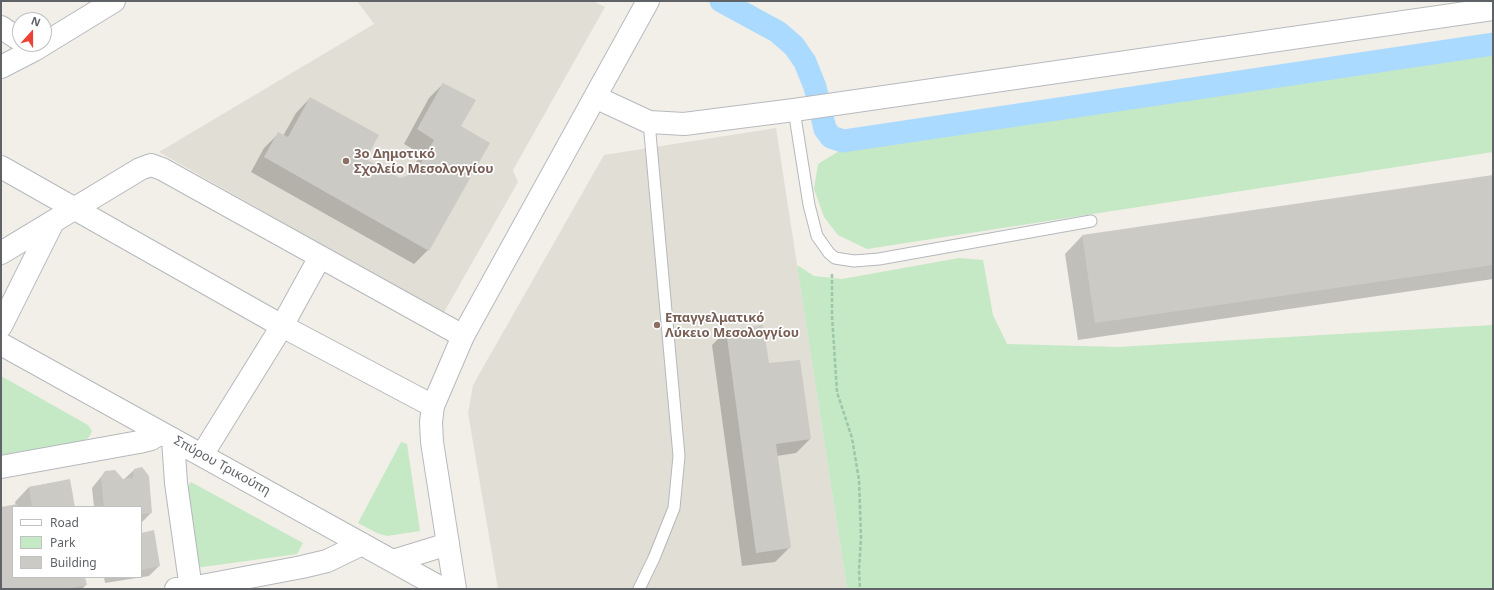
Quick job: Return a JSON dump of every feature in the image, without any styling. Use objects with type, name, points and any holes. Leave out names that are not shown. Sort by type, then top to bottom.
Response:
[{"type":"street","points":[[52,32],[114,1]]},
{"type":"street","points":[[455,589],[432,442],[431,422],[433,406],[463,336],[648,1]]},
{"type":"street","points":[[595,97],[649,122],[684,124],[1493,9]]},
{"type":"street","points":[[1,27],[12,35]]},
{"type":"street","points":[[1,67],[19,52]]},
{"type":"street","points":[[1,254],[140,169],[151,166],[162,169],[463,336]]},
{"type":"street","points":[[1,167],[282,326],[433,406]]},
{"type":"street","points":[[1,326],[53,222]]},
{"type":"street","points":[[202,455],[282,326],[320,257]]},
{"type":"street","name":"Σπύρου Τρικούπη","points":[[1,344],[443,589]]},
{"type":"street","points":[[1,467],[133,444],[167,436],[176,483],[186,589],[326,561],[362,544]]},
{"type":"street","points":[[393,561],[448,544]]},
{"type":"lane","points":[[800,108],[809,205],[816,230],[823,246],[835,258],[854,261],[879,259],[1091,221]]},
{"type":"lane","points":[[639,589],[654,558],[674,508],[679,456],[649,122]]},
{"type":"path","points":[[835,258],[831,279],[834,370],[837,392],[852,438],[859,480],[862,537],[858,570],[860,589]]},
{"type":"shaded area","name":"3ο Δημοτικό Σχολείο Μεσολογγίου","points":[[357,1],[593,1],[605,7],[513,170],[518,182],[443,314],[159,152],[374,24]]},
{"type":"shaded area","name":"Επαγγελματικό Λύκειο Μεσολογγίου","points":[[776,128],[847,589],[498,589],[468,413],[473,385],[604,155]]},
{"type":"green space","points":[[1493,54],[1493,152],[867,249],[838,235],[824,217],[814,189],[818,164],[839,151]]},
{"type":"green space","points":[[959,258],[983,260],[993,315],[1007,344],[1118,347],[1493,325],[1493,589],[847,589],[797,265],[814,276],[842,279]]},
{"type":"green space","points":[[1,376],[88,425],[92,431],[89,437],[84,441],[1,455]]},
{"type":"green space","points":[[401,442],[407,444],[420,531],[387,536],[377,533],[358,523]]},
{"type":"green space","points":[[191,482],[303,543],[297,554],[195,568],[187,487]]},
{"type":"building","name":"3ο Δημοτικό Σχολείο Μεσολογγίου","points":[[443,83],[476,100],[461,126],[490,143],[429,251],[264,157],[278,132],[288,137],[310,97],[379,135],[366,159],[400,178],[415,173],[434,140],[417,129]]},
{"type":"building","points":[[1493,175],[1493,265],[1095,323],[1082,235]]},
{"type":"building","points":[[763,325],[769,363],[800,360],[811,439],[776,444],[791,548],[756,553],[726,330]]},
{"type":"building","points":[[142,467],[149,476],[152,513],[142,514],[142,506],[104,506],[101,477],[105,471],[115,470],[123,479],[133,478],[134,469]]},
{"type":"building","points":[[70,479],[75,506],[32,506],[29,487]]},
{"type":"building","points":[[17,504],[18,506],[12,506],[12,578],[85,578],[87,585],[65,589],[1,589],[1,507]]},
{"type":"building","points":[[154,530],[160,566],[142,570],[142,533]]},
{"type":"waterway","points":[[721,1],[778,32],[794,46],[805,62],[815,87],[825,129],[831,137],[843,141],[1493,44]]},
{"type":"place","name":"3ο Δημοτικό Σχολείο Μεσολογγίου","points":[[346,161]]},
{"type":"place","name":"Επαγγελματικό Λύκειο Μεσολογγίου","points":[[657,325]]}]
